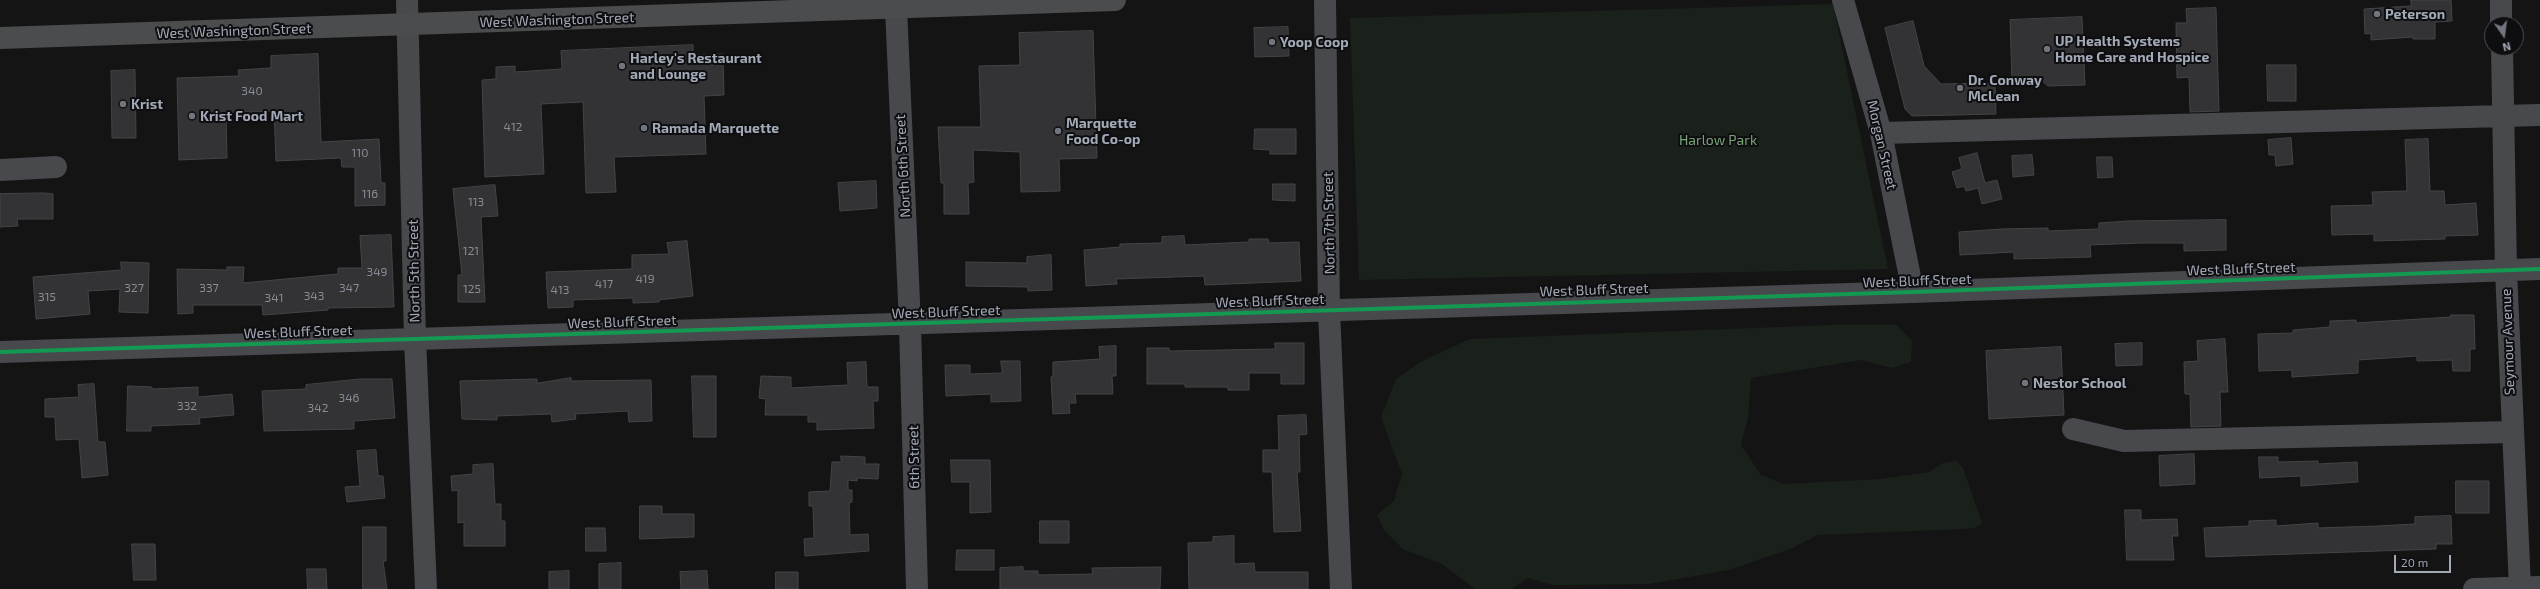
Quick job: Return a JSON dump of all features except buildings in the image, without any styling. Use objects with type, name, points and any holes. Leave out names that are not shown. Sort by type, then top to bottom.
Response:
[{"type":"main road","name":"West Washington Street","points":[[0,38],[408,26],[722,7],[757,6],[896,8],[1115,0]]},
{"type":"street","name":"North 5th Street","points":[[407,0],[415,339],[426,589]]},
{"type":"street","name":"North 7th Street","points":[[1325,0],[1329,310],[1341,589]]},
{"type":"street","name":"Morgan Street","points":[[1843,0],[1882,133],[1913,292]]},
{"type":"street","points":[[2501,0],[2501,16]]},
{"type":"street","name":"North 6th Street","points":[[896,8],[910,324]]},
{"type":"street","name":"Seymour Avenue","points":[[2502,56],[2505,117],[2506,270],[2512,432],[2530,587]]},
{"type":"street","points":[[1882,133],[2540,115]]},
{"type":"street","points":[[0,170],[56,167]]},
{"type":"street","name":"West Bluff Street","points":[[0,352],[1913,292],[2540,269]]},
{"type":"street","name":"6th Street","points":[[910,324],[917,589]]},
{"type":"street","points":[[2073,429],[2124,440],[2512,432]]},
{"type":"street","points":[[2474,589],[2530,587]]},
{"type":"green space","name":"Harlow Park","points":[[1833,4],[1888,269],[1359,280],[1350,18]]},
{"type":"green space","points":[[1831,325],[1897,325],[1912,341],[1911,362],[1892,368],[1861,360],[1751,378],[1748,417],[1741,445],[1761,475],[1784,484],[1881,479],[1929,472],[1943,463],[1957,461],[1963,468],[1982,523],[1974,528],[1963,529],[1818,535],[1790,549],[1729,570],[1649,584],[1553,585],[1528,578],[1512,589],[1475,589],[1442,564],[1403,549],[1384,530],[1377,515],[1394,501],[1402,474],[1381,417],[1396,379],[1422,361],[1470,339]]},
{"type":"cycle path","points":[[0,352],[1913,292],[2540,269]]},
{"type":"place","name":"Peterson","points":[[2377,14]]},
{"type":"place","name":"Yoop Coop","points":[[1272,42]]},
{"type":"place","name":"UP Health Systems Home Care and Hospice","points":[[2047,49]]},
{"type":"place","name":"Harley's Restaurant and Lounge","points":[[622,66]]},
{"type":"place","name":"Dr. Conway McLean","points":[[1960,88]]},
{"type":"place","name":"Krist","points":[[123,104]]},
{"type":"place","name":"Krist Food Mart","points":[[192,116]]},
{"type":"place","name":"Ramada Marquette","points":[[644,128]]},
{"type":"place","name":"Marquette Food Co-op","points":[[1058,131]]},
{"type":"place","name":"Nestor School","points":[[2025,383]]}]
